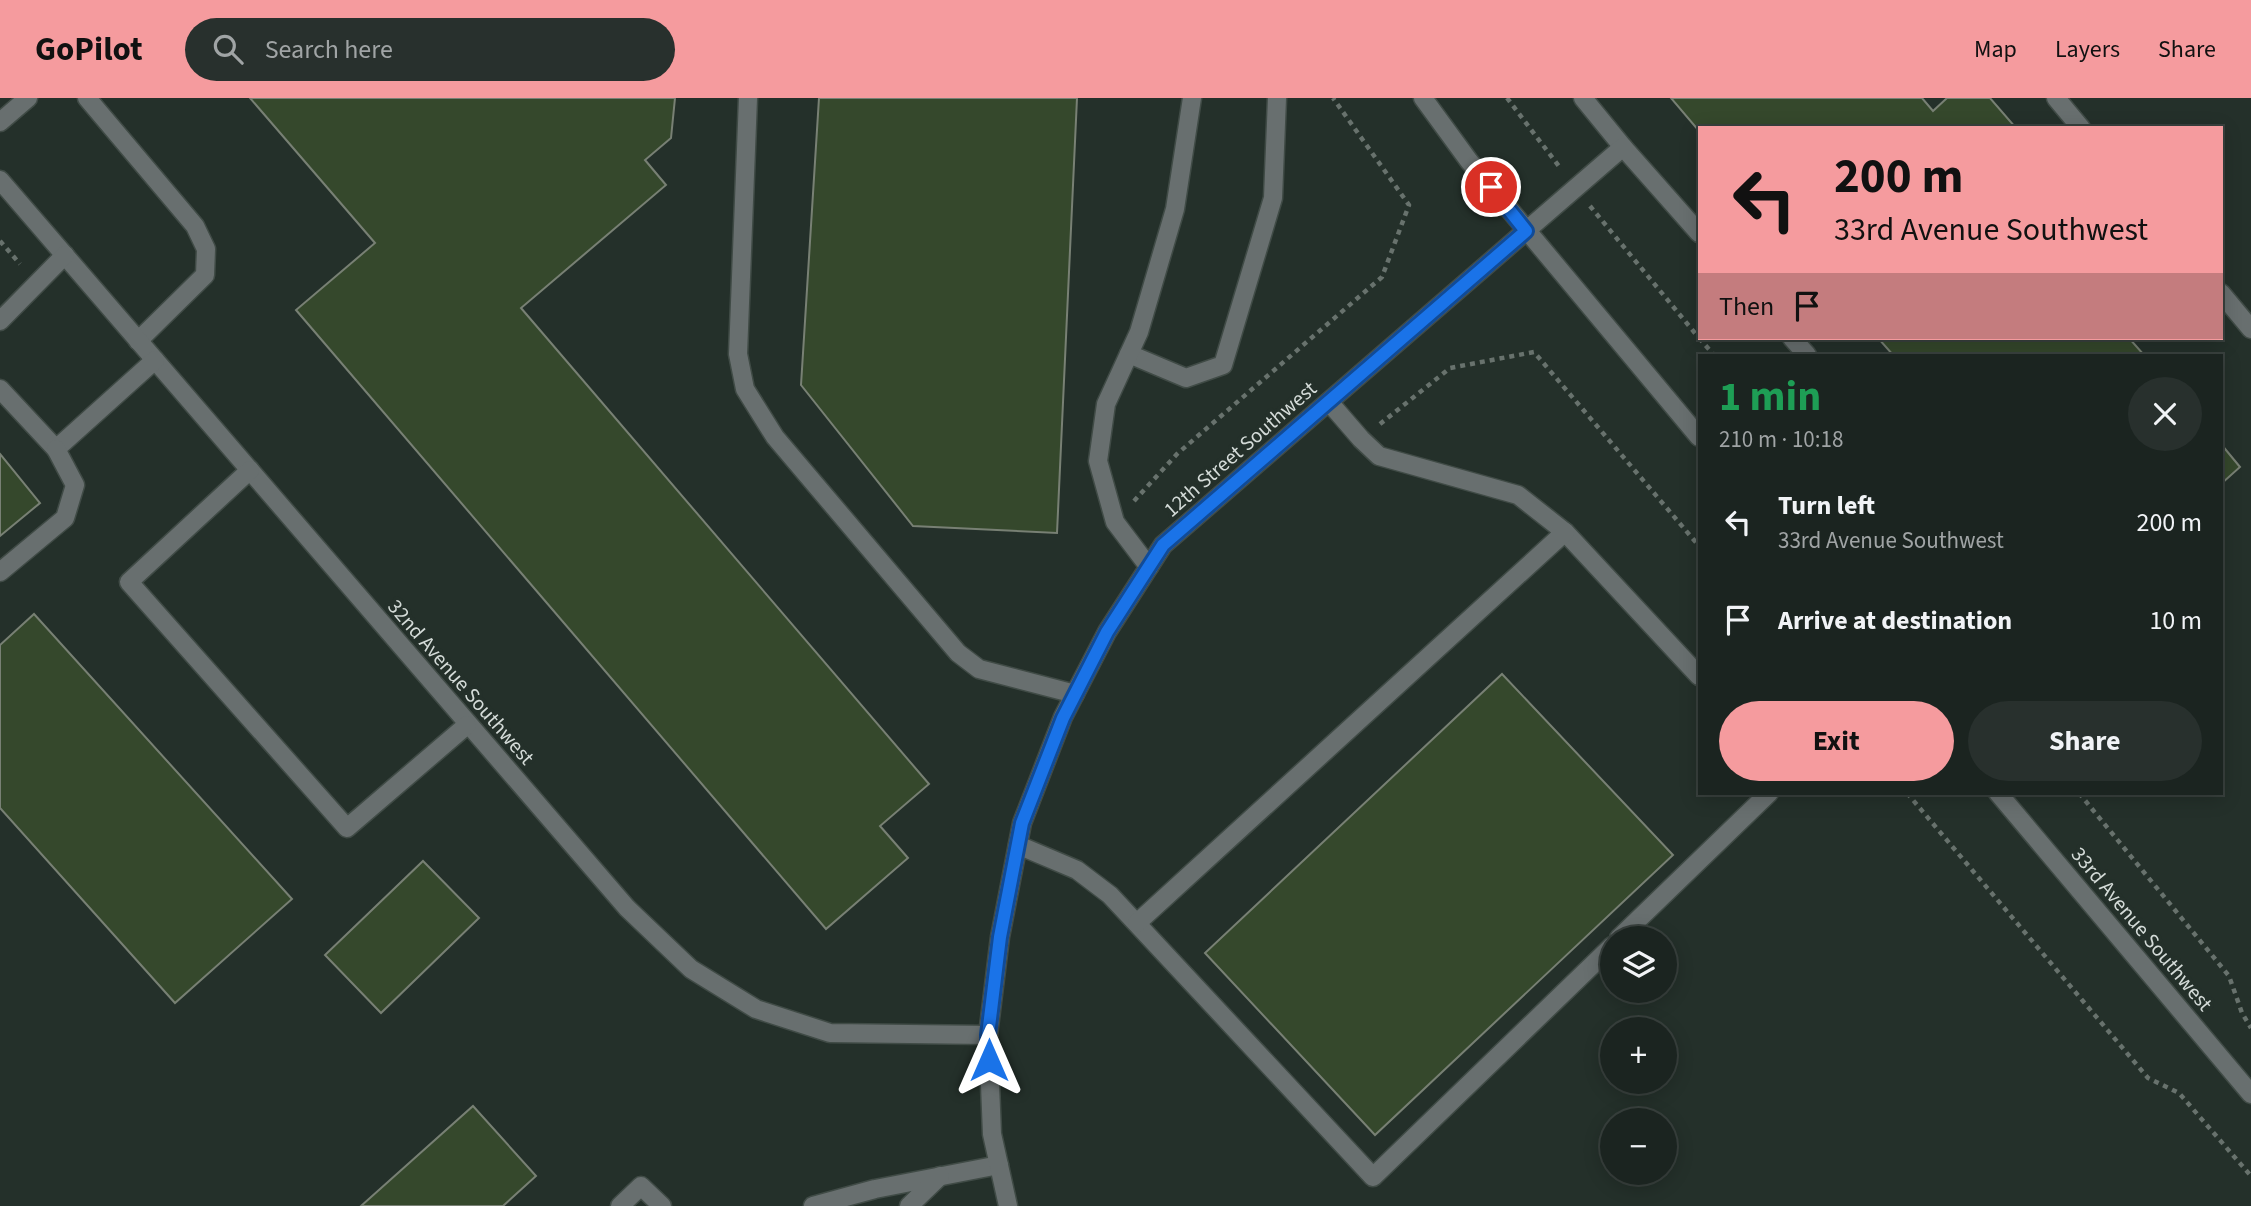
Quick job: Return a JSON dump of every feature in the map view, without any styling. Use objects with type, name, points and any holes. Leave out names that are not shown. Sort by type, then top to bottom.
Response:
[{"type":"street","points":[[0,122],[28,98]]},
{"type":"street","points":[[87,98],[195,226],[206,249],[205,275],[138,341]]},
{"type":"street","points":[[748,98],[738,354],[745,389],[775,437],[958,653],[979,669],[1076,694]]},
{"type":"street","points":[[1149,567],[1115,522],[1098,461],[1106,404],[1139,332],[1175,209],[1192,98]]},
{"type":"street","points":[[1129,354],[1186,378],[1223,365],[1273,198],[1277,98]]},
{"type":"street","points":[[1423,98],[1469,161],[1698,436]]},
{"type":"street","points":[[1583,98],[1698,232]]},
{"type":"street","points":[[2056,98],[2079,126]]},
{"type":"street","name":"12th Street Southwest","points":[[1008,1206],[992,1134],[988,1035],[1000,937],[1022,823],[1063,718],[1107,632],[1163,545],[1623,147]]},
{"type":"street","name":"32nd Avenue Southwest","points":[[0,180],[626,908],[691,969],[756,1009],[830,1033],[988,1035]]},
{"type":"street","points":[[0,321],[65,255]]},
{"type":"street","points":[[2223,295],[2251,329]]},
{"type":"street","points":[[1794,340],[1806,354]]},
{"type":"street","points":[[56,449],[155,360]]},
{"type":"street","points":[[0,389],[56,449],[75,485],[65,518],[0,572]]},
{"type":"street","points":[[1329,402],[1379,456],[1518,495],[1565,532],[1698,676]]},
{"type":"street","points":[[250,470],[130,582],[347,828],[467,725]]},
{"type":"street","points":[[1137,923],[1565,532]]},
{"type":"street","points":[[1631,926],[1767,795]]},
{"type":"street","name":"33rd Avenue Southwest","points":[[2000,795],[2251,1094]]},
{"type":"street","points":[[1018,845],[1076,870],[1110,895],[1373,1177],[1600,958]]},
{"type":"street","points":[[813,1206],[875,1189],[999,1165]]},
{"type":"street","points":[[909,1206],[940,1176]]},
{"type":"street","points":[[620,1206],[641,1186],[663,1206]]},
{"type":"path","points":[[1115,522],[1177,454],[1382,277],[1409,205],[1333,98]]},
{"type":"path","points":[[1507,98],[1575,187],[1698,337]]},
{"type":"path","points":[[1701,340],[1713,354]]},
{"type":"path","points":[[1361,439],[1450,368],[1534,352],[1698,545]]},
{"type":"path","points":[[1909,795],[2148,1078],[2179,1093],[2251,1176]]},
{"type":"path","points":[[2081,795],[2229,976],[2242,1013],[2251,1027]]},
{"type":"building","points":[[250,98],[675,98],[671,138],[645,160],[666,185],[521,308],[929,784],[880,826],[908,858],[826,929],[296,310],[375,243]]},
{"type":"building","points":[[819,98],[1077,98],[1057,533],[913,526],[801,385]]},
{"type":"building","points":[[1671,98],[1922,98],[1933,111],[1947,98],[1990,98],[2014,126],[1698,126],[1698,130]]},
{"type":"building","points":[[1880,340],[2131,340],[2143,354],[1892,354]]},
{"type":"building","points":[[2223,446],[2240,467],[2223,482]]},
{"type":"building","points":[[0,454],[40,503],[0,536]]},
{"type":"building","points":[[34,614],[292,899],[175,1003],[0,808],[0,645]]},
{"type":"building","points":[[1502,674],[1673,855],[1375,1135],[1205,953]]},
{"type":"building","points":[[423,861],[479,918],[381,1013],[325,955]]},
{"type":"building","points":[[473,1106],[536,1176],[503,1206],[361,1206]]},
{"type":"route","points":[[989,1060],[988,1035],[1000,937],[1022,823],[1063,718],[1107,632],[1163,545],[1526,231],[1491,187]]}]
